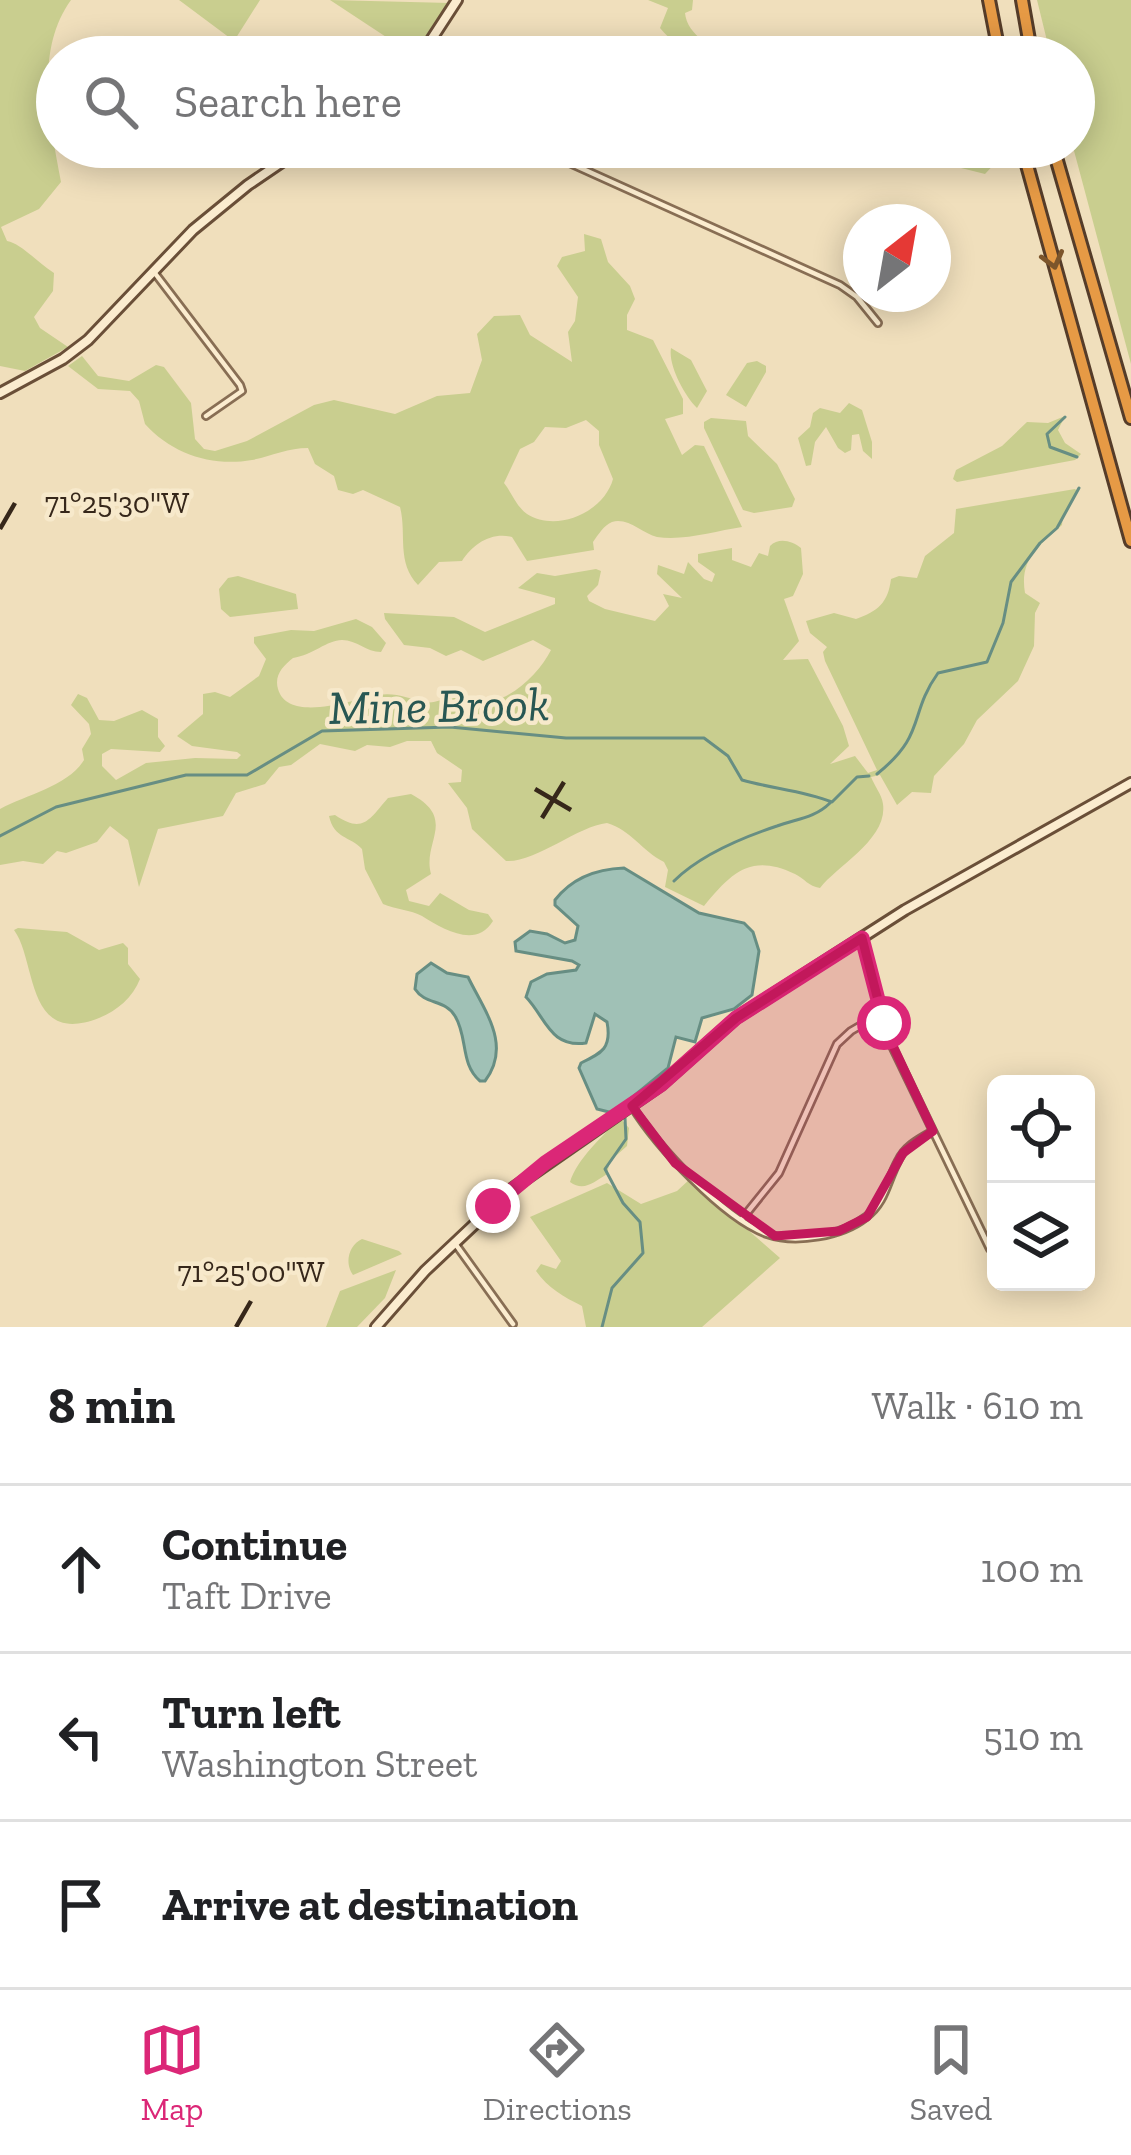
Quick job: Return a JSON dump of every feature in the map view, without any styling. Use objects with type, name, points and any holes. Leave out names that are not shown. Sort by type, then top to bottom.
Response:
[{"type":"highway","points":[[989,0],[996,36]]},
{"type":"highway","points":[[1022,0],[1028,36]]},
{"type":"highway","points":[[1028,168],[1131,541]]},
{"type":"highway","points":[[1059,168],[1131,418]]},
{"type":"main road","points":[[434,36],[457,0]]},
{"type":"main road","points":[[0,393],[88,340],[230,199],[274,168]]},
{"type":"main road","points":[[376,1327],[454,1243],[545,1163],[632,1106],[736,1018],[862,938],[1131,783]]},
{"type":"street","points":[[581,168],[845,287],[878,323]]},
{"type":"street","points":[[154,272],[240,385],[242,391],[206,416]]},
{"type":"street","points":[[862,938],[892,1046],[987,1243]]},
{"type":"street","points":[[742,1219],[778,1173],[837,1044],[850,1030],[882,1013]]},
{"type":"street","points":[[632,1106],[669,1157],[742,1219],[762,1232],[790,1238],[854,1225],[884,1198],[906,1150],[933,1131]]},
{"type":"street","points":[[454,1243],[513,1324]]},
{"type":"highlighted area","points":[[862,938],[886,1031],[933,1131],[903,1153],[867,1217],[839,1231],[775,1236],[675,1163],[632,1106],[736,1018]]},
{"type":"green space","points":[[0,0],[71,0],[54,36],[36,36],[36,168],[59,168],[61,182],[39,209],[1,227],[7,241],[54,273],[53,291],[34,317],[40,328],[68,347],[25,371],[0,366]]},
{"type":"green space","points":[[179,0],[260,0],[237,36],[227,36]]},
{"type":"green space","points":[[330,0],[450,3],[428,36],[385,36]]},
{"type":"green space","points":[[648,0],[693,0],[692,10],[685,13],[697,36],[669,36],[660,28],[668,8]]},
{"type":"green space","points":[[1037,0],[1131,0],[1131,364],[1079,168],[1095,168],[1095,36],[1046,36]]},
{"type":"green space","points":[[584,234],[601,239],[608,262],[630,286],[635,299],[627,315],[627,330],[653,340],[683,399],[683,414],[665,419],[682,455],[695,445],[704,446],[742,527],[668,538],[612,522],[593,542],[594,550],[527,561],[512,537],[497,536],[477,545],[462,561],[439,562],[418,585],[404,557],[400,507],[363,490],[353,494],[338,490],[334,476],[315,464],[308,448],[237,462],[194,456],[167,443],[145,424],[139,401],[130,391],[98,389],[68,366],[82,356],[98,376],[129,381],[156,365],[164,367],[191,403],[195,439],[204,449],[215,451],[334,400],[395,414],[437,396],[470,393],[482,360],[477,334],[494,316],[520,315],[530,335],[572,362],[568,332],[575,321],[578,297],[557,266],[562,257],[585,251]],"holes":[[[586,420],[599,431],[599,445],[613,479],[600,501],[565,520],[539,519],[523,511],[504,483],[520,449],[534,442],[545,427],[566,428]]]},
{"type":"green space","points":[[671,348],[691,360],[707,391],[697,408],[678,380]]},
{"type":"green space","points":[[747,363],[766,366],[766,372],[746,407],[726,395]]},
{"type":"green space","points":[[849,403],[862,410],[872,459],[863,451],[859,434],[852,435],[851,450],[845,453],[826,427],[815,442],[811,465],[806,466],[798,438],[810,427],[813,413],[820,408],[840,413]]},
{"type":"green space","points":[[1065,416],[1058,430],[1065,443],[1081,454],[1075,460],[953,479],[956,470],[1002,446],[1027,422],[1048,423]]},
{"type":"green space","points":[[711,418],[746,421],[748,436],[777,464],[795,499],[792,507],[754,513],[743,510],[704,428]]},
{"type":"green space","points":[[1078,492],[1062,525],[1033,554],[1025,571],[1025,593],[1040,603],[1034,646],[1018,681],[977,720],[964,744],[934,776],[931,793],[912,792],[897,805],[880,775],[871,777],[883,804],[878,829],[820,888],[780,868],[754,866],[733,875],[704,906],[665,887],[668,870],[664,862],[607,823],[530,856],[506,861],[472,829],[467,808],[448,783],[461,782],[462,770],[437,753],[431,741],[367,745],[355,751],[320,744],[291,765],[279,767],[265,784],[236,793],[223,816],[158,829],[139,887],[128,840],[110,826],[97,842],[66,853],[57,851],[43,864],[0,865],[0,809],[58,783],[84,760],[82,749],[91,734],[89,724],[71,705],[78,694],[87,698],[99,720],[114,721],[142,710],[158,719],[158,737],[165,746],[160,752],[111,749],[102,754],[102,766],[116,780],[146,763],[237,759],[241,755],[237,752],[192,746],[177,736],[203,714],[203,694],[230,697],[259,676],[266,659],[254,637],[314,631],[356,619],[372,627],[386,643],[381,652],[336,641],[293,658],[280,671],[277,684],[284,699],[295,705],[323,707],[385,694],[429,702],[461,698],[482,704],[518,689],[551,650],[533,640],[483,661],[461,650],[446,656],[430,648],[404,645],[384,613],[454,617],[485,632],[555,604],[555,598],[518,588],[537,573],[555,576],[596,569],[601,571],[598,585],[587,596],[589,601],[655,621],[669,606],[663,594],[682,598],[657,574],[658,565],[684,574],[688,562],[712,582],[715,574],[698,562],[698,554],[732,548],[732,560],[751,567],[759,553],[768,556],[770,546],[781,541],[801,548],[803,574],[793,596],[784,599],[799,641],[783,660],[808,659],[843,726],[849,746],[830,764],[855,756],[868,773],[877,770],[825,661],[827,647],[810,633],[806,621],[834,613],[856,619],[876,609],[891,579],[917,578],[925,556],[954,533],[956,509]]},
{"type":"green space","points":[[238,576],[296,594],[298,609],[230,617],[221,609],[219,589],[228,578]]},
{"type":"green space","points":[[411,794],[425,803],[436,822],[431,874],[406,890],[409,901],[429,906],[440,893],[469,910],[488,914],[493,921],[478,934],[459,934],[383,904],[365,869],[362,849],[331,823],[329,816],[335,815],[352,823],[365,822],[388,798]]},
{"type":"green space","points":[[14,930],[67,932],[99,950],[123,943],[128,948],[128,964],[140,979],[129,997],[106,1015],[75,1024],[58,1021],[37,996]]},
{"type":"green space","points":[[620,1118],[629,1128],[627,1146],[610,1161],[607,1174],[584,1186],[570,1182],[584,1157]]},
{"type":"green space","points":[[690,1179],[780,1258],[702,1327],[586,1327],[582,1306],[536,1271],[541,1264],[556,1269],[561,1261],[530,1217],[607,1183],[641,1204],[677,1191]]},
{"type":"green space","points":[[362,1239],[402,1254],[353,1275],[349,1255]]},
{"type":"green space","points":[[396,1270],[385,1298],[357,1327],[326,1327],[340,1291]]},
{"type":"water","points":[[624,868],[699,913],[744,923],[753,932],[759,951],[752,995],[734,1009],[702,1018],[695,1042],[676,1037],[668,1068],[613,1113],[597,1109],[579,1068],[604,1048],[607,1022],[595,1014],[586,1043],[564,1041],[526,997],[531,982],[547,974],[576,970],[579,965],[516,951],[515,942],[530,931],[565,943],[575,940],[578,926],[555,900],[586,876]]},
{"type":"water","points":[[431,963],[447,973],[468,977],[488,1016],[496,1054],[485,1081],[469,1067],[455,1016],[415,989],[417,974]]},
{"type":"waterway","name":"Mine Brook","points":[[1065,417],[1047,434],[1050,447],[1077,457]]},
{"type":"waterway","name":"Mine Brook","points":[[877,774],[910,736],[938,673],[987,662],[1003,623],[1011,582],[1057,528],[1079,488]]},
{"type":"waterway","name":"Mine Brook","points":[[0,836],[56,807],[186,775],[247,775],[322,731],[450,727],[566,738],[704,738],[728,756],[742,780],[832,802],[857,777],[869,776]]},
{"type":"waterway","points":[[674,881],[722,848],[812,815],[830,803]]},
{"type":"waterway","points":[[602,1327],[612,1288],[643,1253],[640,1222],[623,1203],[605,1169],[626,1139],[625,1118]]},
{"type":"route","points":[[493,1206],[545,1163],[662,1084],[736,1018],[862,938],[884,1023]]}]
